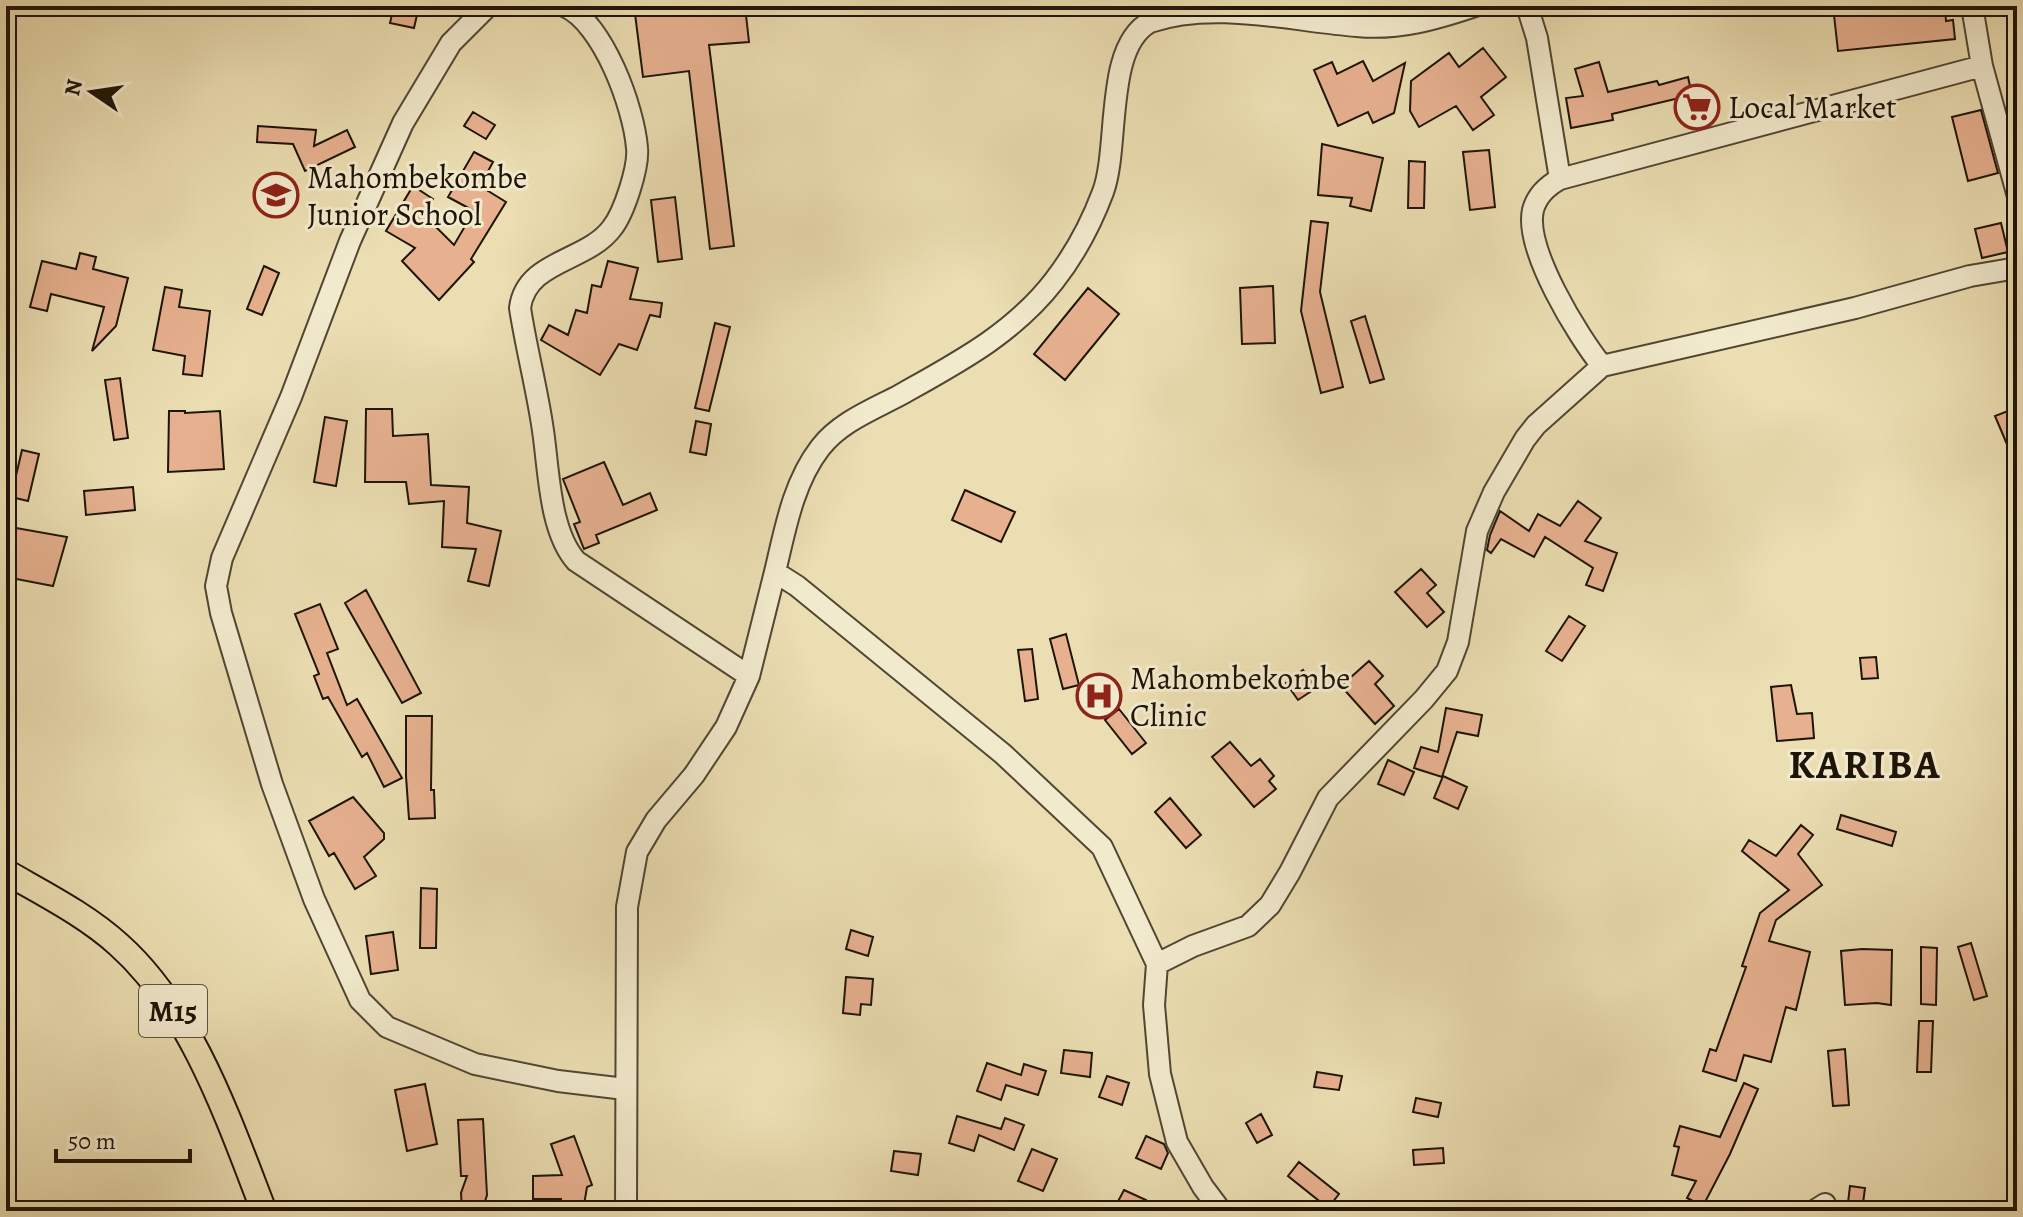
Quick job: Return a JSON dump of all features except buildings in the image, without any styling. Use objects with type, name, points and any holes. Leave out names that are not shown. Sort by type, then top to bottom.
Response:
[{"type":"main road","name":"M15","points":[[6,872],[93,924],[122,948],[156,986],[193,1044],[264,1211]]},
{"type":"street","points":[[488,6],[451,43],[403,123],[350,241],[291,397],[222,558],[216,586],[221,613],[272,784],[314,899],[360,1000],[387,1027],[475,1064],[558,1081],[625,1089]]},
{"type":"street","points":[[564,6],[575,11],[594,34],[613,66],[623,89],[638,150],[624,205],[613,227],[596,246],[536,275],[522,294],[520,308],[559,532],[567,551],[576,561],[749,676]]},
{"type":"street","points":[[626,1211],[627,907],[637,852],[656,820],[694,775],[726,727],[749,676],[790,509],[805,473],[820,448],[840,427],[959,362],[1003,333],[1038,302],[1076,252],[1104,190],[1114,146],[1115,101],[1124,53],[1147,23],[1179,10],[1246,7],[1356,26],[1391,27],[1426,22],[1475,6]]},
{"type":"street","points":[[1527,6],[1537,38],[1560,179]]},
{"type":"street","points":[[1972,6],[1982,66],[2016,188]]},
{"type":"street","points":[[1602,366],[1583,342],[1556,293],[1533,234],[1532,212],[1538,196],[1549,185],[1560,179],[1982,66]]},
{"type":"street","points":[[1157,964],[1193,946],[1248,926],[1270,905],[1328,798],[1447,671],[1458,642],[1477,531],[1494,492],[1536,425],[1602,366],[1855,308],[1970,276],[2017,268]]},
{"type":"street","points":[[775,572],[797,586],[1003,754],[1102,847],[1157,964],[1154,1005],[1160,1074],[1177,1142],[1221,1211]]},
{"type":"place","name":"Local Market","points":[[1697,107]]},
{"type":"place","name":"Mahombekombe Junior School","points":[[276,195]]},
{"type":"place","name":"Mahombekombe Clinic","points":[[1099,696]]},
{"type":"district","name":"KARIBA","points":[[1865,764]]}]
